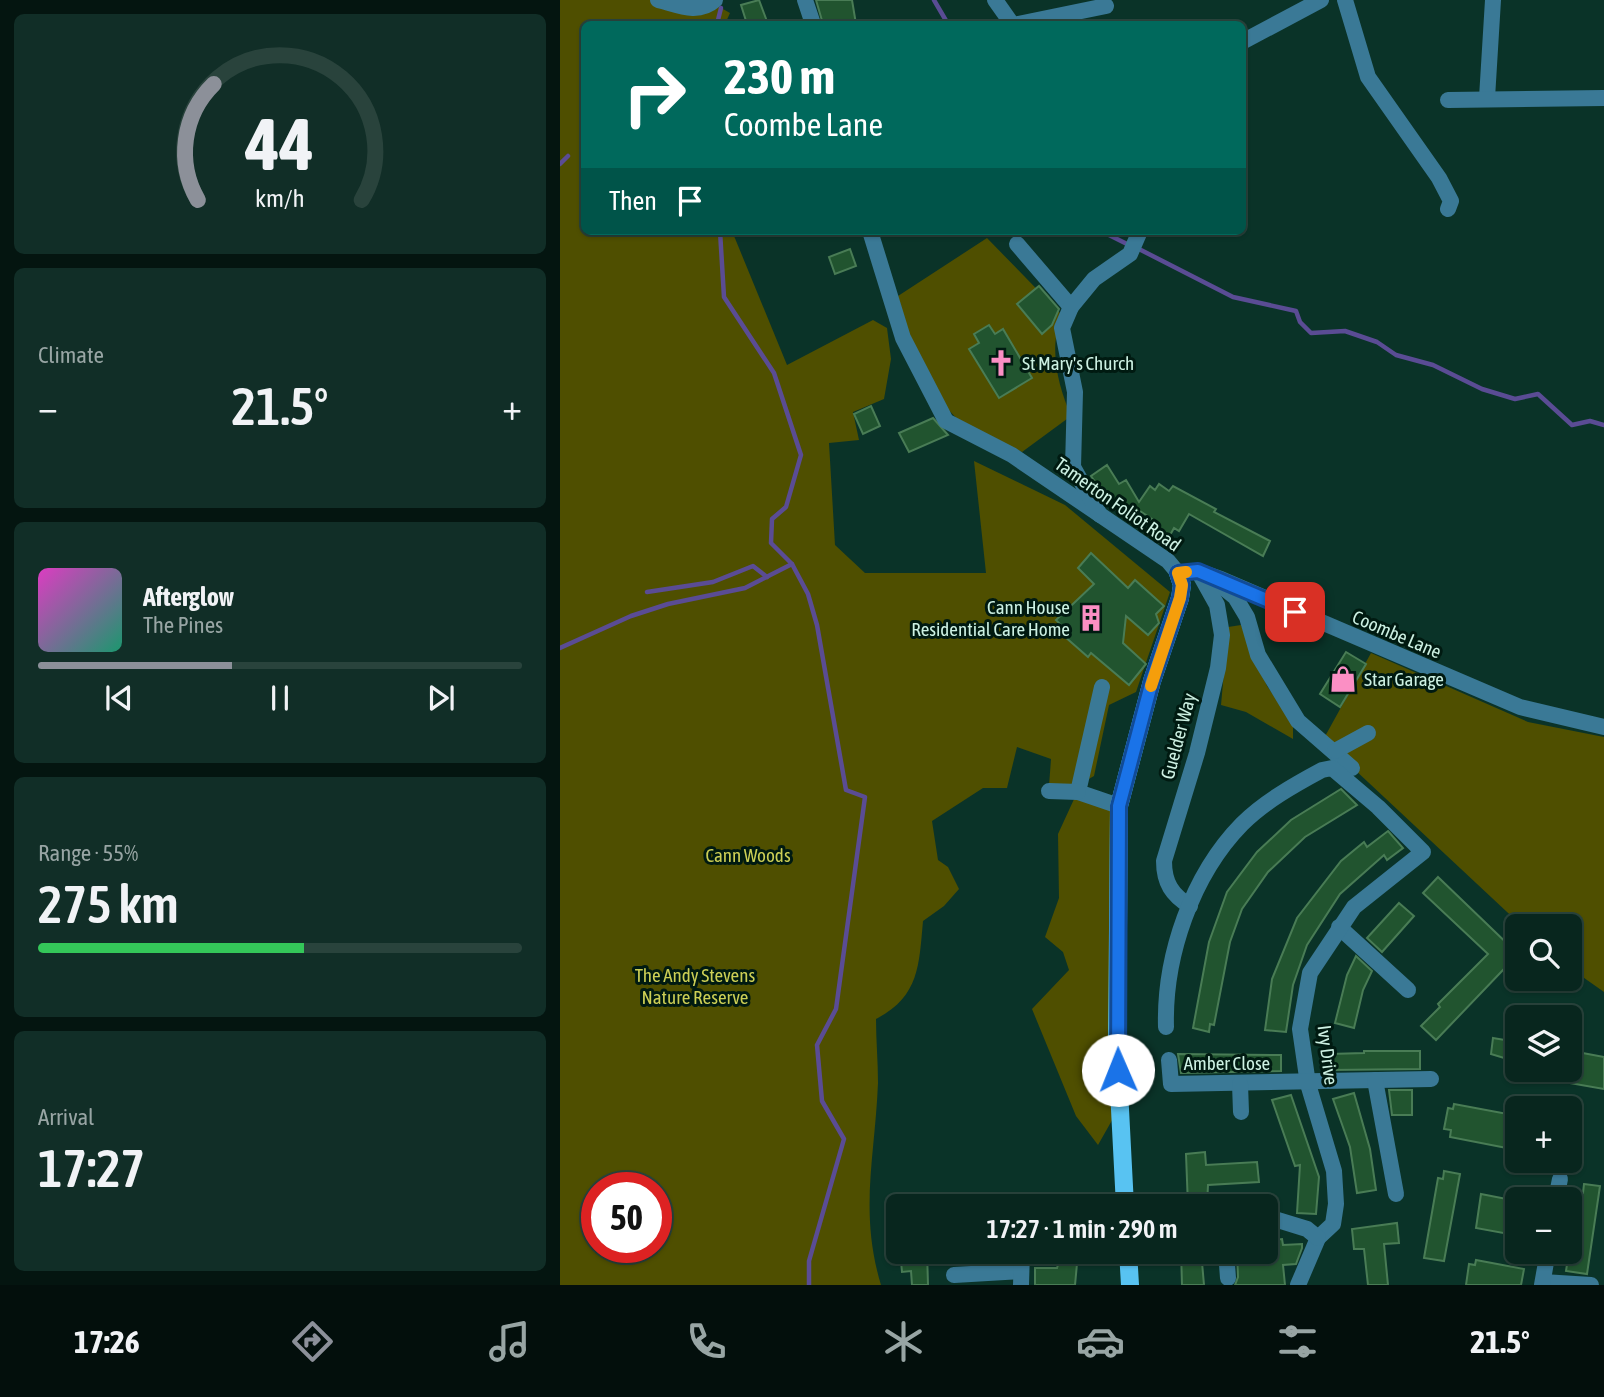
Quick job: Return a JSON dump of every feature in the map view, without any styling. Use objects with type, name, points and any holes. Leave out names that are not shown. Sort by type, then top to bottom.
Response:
[{"type":"main road","name":"Tamerton Foliot Road","points":[[1124,1194],[1117,1051],[1119,806],[1152,681],[1180,598],[1182,585],[1178,573]]},
{"type":"main road","points":[[1129,1264],[1130,1285]]},
{"type":"street","points":[[658,0],[698,9],[706,8],[715,0]]},
{"type":"street","points":[[805,0],[812,21]]},
{"type":"street","points":[[995,0],[1010,21]]},
{"type":"street","points":[[1246,40],[1321,0]]},
{"type":"street","points":[[1345,0],[1368,77],[1440,178],[1451,201],[1448,209]]},
{"type":"street","points":[[1487,98],[1493,0]]},
{"type":"street","points":[[1033,21],[1106,6]]},
{"type":"street","points":[[1448,100],[1604,98]]},
{"type":"street","name":"Tamerton Foliot Road","points":[[871,235],[903,338],[946,421],[1012,455],[1102,519],[1168,561],[1178,573]]},
{"type":"street","points":[[1102,519],[1073,467],[1075,393],[1062,328],[1071,307],[1094,279],[1129,254],[1139,235]]},
{"type":"street","points":[[1017,244],[1071,307]]},
{"type":"street","name":"Coombe Lane","points":[[1178,573],[1204,573],[1234,584],[1520,708],[1604,727]]},
{"type":"street","points":[[1204,573],[1235,597],[1247,617],[1258,655],[1298,721],[1333,760],[1352,768]]},
{"type":"street","name":"Guelder Way","points":[[1190,906],[1176,898],[1170,888],[1164,873],[1164,861],[1197,753],[1218,667],[1222,635],[1217,605],[1204,573]]},
{"type":"street","points":[[1234,584],[1258,609]]},
{"type":"street","points":[[1078,792],[1102,688]]},
{"type":"street","points":[[1166,1027],[1177,939],[1215,857],[1242,824],[1368,733]]},
{"type":"street","name":"Ivy Drive","points":[[1318,1238],[1333,1224],[1336,1204],[1334,1171],[1308,1084],[1300,1029],[1310,973],[1354,907],[1377,885],[1423,852],[1333,760]]},
{"type":"street","points":[[1049,790],[1078,792],[1119,806]]},
{"type":"street","points":[[1339,927],[1408,989]]},
{"type":"street","name":"Amber Close","points":[[1169,1060],[1171,1084],[1308,1084],[1431,1079]]},
{"type":"street","points":[[1375,1080],[1396,1194]]},
{"type":"street","points":[[1240,1084],[1241,1112]]},
{"type":"street","points":[[1558,1187],[1560,1179]]},
{"type":"street","points":[[1278,1220],[1307,1228],[1318,1238],[1298,1285]]},
{"type":"street","points":[[1227,1264],[1228,1278]]},
{"type":"street","points":[[1546,1264],[1543,1283],[1591,1285]]},
{"type":"street","points":[[954,1276],[1021,1278]]},
{"type":"green space","name":"Cann Woods","points":[[560,0],[707,0],[730,13],[726,21],[581,21],[581,235],[734,235],[787,365],[873,320],[887,328],[891,359],[884,399],[853,412],[859,440],[829,443],[835,545],[865,573],[986,573],[974,461],[1065,505],[1170,592],[1136,692],[1109,705],[1094,776],[1073,788],[1049,786],[1051,759],[1017,747],[1007,788],[983,788],[932,821],[938,860],[948,867],[959,889],[944,906],[923,921],[918,966],[909,990],[901,1001],[876,1019],[878,1083],[870,1184],[874,1258],[881,1285],[560,1285]]},
{"type":"green space","points":[[987,238],[1062,315],[1056,340],[1056,366],[1071,416],[1022,452],[959,421],[946,407],[911,341],[898,296]]},
{"type":"green space","points":[[1241,625],[1267,686],[1293,722],[1293,739],[1246,712],[1221,705],[1228,627]]},
{"type":"green space","points":[[1371,653],[1528,722],[1604,737],[1604,992],[1582,976],[1582,914],[1509,914],[1323,740]]},
{"type":"green space","points":[[1075,797],[1116,809],[1115,1115],[1098,1145],[1076,1116],[1032,1009],[1069,970],[1063,952],[1045,937],[1059,898],[1058,834]]},
{"type":"building","points":[[759,0],[767,21],[746,21],[741,5]]},
{"type":"building","points":[[816,0],[852,0],[856,21],[822,21]]},
{"type":"building","points":[[850,249],[856,266],[835,274],[829,257]]},
{"type":"building","points":[[1039,286],[1059,309],[1052,325],[1042,334],[1017,304]]},
{"type":"building","name":"St Mary's Church","points":[[989,325],[995,334],[1003,329],[1032,378],[999,398],[969,349],[979,343],[974,334]]},
{"type":"building","points":[[871,406],[880,426],[863,434],[854,414]]},
{"type":"building","points":[[933,418],[948,435],[909,452],[899,433]]},
{"type":"building","points":[[1107,465],[1119,484],[1126,480],[1139,502],[1150,486],[1155,490],[1159,484],[1169,491],[1173,486],[1216,509],[1214,512],[1270,541],[1263,556],[1189,514],[1179,531],[1174,528],[1164,546],[1145,532],[1152,519],[1137,509],[1128,514],[1126,511],[1122,514],[1118,508],[1114,510],[1091,476]]},
{"type":"building","name":"Cann House Residential Care Home","points":[[1091,553],[1128,588],[1135,580],[1164,606],[1156,614],[1159,623],[1148,635],[1126,616],[1123,643],[1146,664],[1129,685],[1091,653],[1088,657],[1063,635],[1062,626],[1056,620],[1094,584],[1078,568]]},
{"type":"building","name":"Star Garage","points":[[1346,652],[1366,664],[1340,707],[1320,694]]},
{"type":"building","points":[[1341,789],[1357,805],[1305,837],[1268,872],[1242,909],[1230,942],[1214,1025],[1210,1024],[1209,1032],[1193,1028],[1209,942],[1227,892],[1257,852],[1291,820]]},
{"type":"building","points":[[1388,831],[1403,848],[1387,860],[1384,855],[1340,894],[1307,945],[1293,985],[1286,1032],[1265,1030],[1272,979],[1297,918],[1341,861],[1364,842],[1367,847]]},
{"type":"building","points":[[1438,877],[1505,941],[1505,972],[1503,970],[1436,1040],[1421,1026],[1440,1007],[1438,1004],[1488,954],[1423,893]]},
{"type":"building","points":[[1399,903],[1414,916],[1382,952],[1367,938]]},
{"type":"building","points":[[1356,956],[1372,971],[1363,990],[1354,1028],[1335,1023],[1347,975]]},
{"type":"building","points":[[1493,1038],[1505,1040],[1505,1058],[1491,1054]]},
{"type":"building","points":[[1420,1051],[1420,1069],[1330,1070],[1330,1054]]},
{"type":"building","points":[[1582,1053],[1604,1057],[1604,1089],[1564,1082],[1582,1082]]},
{"type":"building","points":[[1178,1054],[1281,1055],[1281,1071],[1181,1073]]},
{"type":"building","points":[[1389,1090],[1412,1090],[1412,1115],[1392,1115]]},
{"type":"building","points":[[1354,1093],[1370,1149],[1376,1190],[1357,1193],[1350,1147],[1333,1099]]},
{"type":"building","points":[[1291,1095],[1319,1177],[1316,1214],[1297,1213],[1300,1165],[1295,1166],[1272,1100]]},
{"type":"building","points":[[1454,1104],[1505,1114],[1505,1148],[1450,1137],[1451,1130],[1444,1129],[1448,1108],[1453,1109]]},
{"type":"building","points":[[1205,1152],[1206,1165],[1257,1162],[1259,1182],[1208,1185],[1208,1194],[1188,1194],[1186,1154]]},
{"type":"building","points":[[1444,1171],[1460,1174],[1444,1261],[1424,1258],[1438,1178],[1443,1179]]},
{"type":"building","points":[[1584,1184],[1600,1186],[1587,1274],[1566,1271],[1567,1264],[1582,1264]]},
{"type":"building","points":[[1481,1194],[1505,1199],[1505,1233],[1476,1228]]},
{"type":"building","points":[[1397,1223],[1399,1243],[1384,1244],[1388,1285],[1368,1285],[1364,1249],[1354,1249],[1352,1229]]},
{"type":"building","points":[[1278,1239],[1282,1239],[1283,1245],[1302,1244],[1296,1264],[1283,1265],[1285,1285],[1235,1285],[1238,1264],[1278,1264]]},
{"type":"building","points":[[1476,1260],[1524,1269],[1521,1285],[1466,1285],[1469,1264],[1475,1265]]},
{"type":"building","points":[[901,1264],[927,1264],[928,1285],[912,1285],[911,1271],[902,1272]]},
{"type":"building","points":[[1058,1264],[1077,1264],[1075,1285],[1035,1285],[1035,1268],[1057,1268]]},
{"type":"building","points":[[1181,1264],[1202,1264],[1204,1285],[1182,1285]]},
{"type":"waterway","points":[[934,0],[946,21]]},
{"type":"waterway","points":[[718,21],[721,8]]},
{"type":"waterway","points":[[560,164],[568,156]]},
{"type":"waterway","points":[[720,235],[724,297],[774,373],[801,455],[786,507],[772,519],[771,543],[792,564],[808,594],[817,625],[846,790],[865,797],[836,1009],[817,1045],[822,1101],[844,1139],[809,1261],[809,1285]]},
{"type":"waterway","points":[[1109,235],[1129,245]]},
{"type":"waterway","points":[[1137,248],[1233,297],[1296,311],[1300,322],[1311,333],[1345,331],[1377,342],[1396,355],[1433,365],[1482,389],[1515,399],[1538,394],[1572,425],[1590,421],[1604,425]]},
{"type":"waterway","points":[[560,648],[631,616],[668,604],[745,588],[792,564]]},
{"type":"waterway","points":[[647,592],[713,582],[753,566],[767,577]]},
{"type":"slow traffic","points":[[1151,686],[1180,598],[1182,585],[1178,573],[1186,572]]},
{"type":"place","name":"St Mary's Church","points":[[1001,363]]},
{"type":"place","name":"Cann House Residential Care Home","points":[[1091,618]]},
{"type":"place","name":"Star Garage","points":[[1343,679]]},
{"type":"route","points":[[1118,1070],[1119,806],[1152,681],[1180,598],[1182,585],[1178,573],[1198,571],[1295,612]]},
{"type":"park label","name":"The Andy Stevens Nature Reserve","points":[[695,986]]}]
